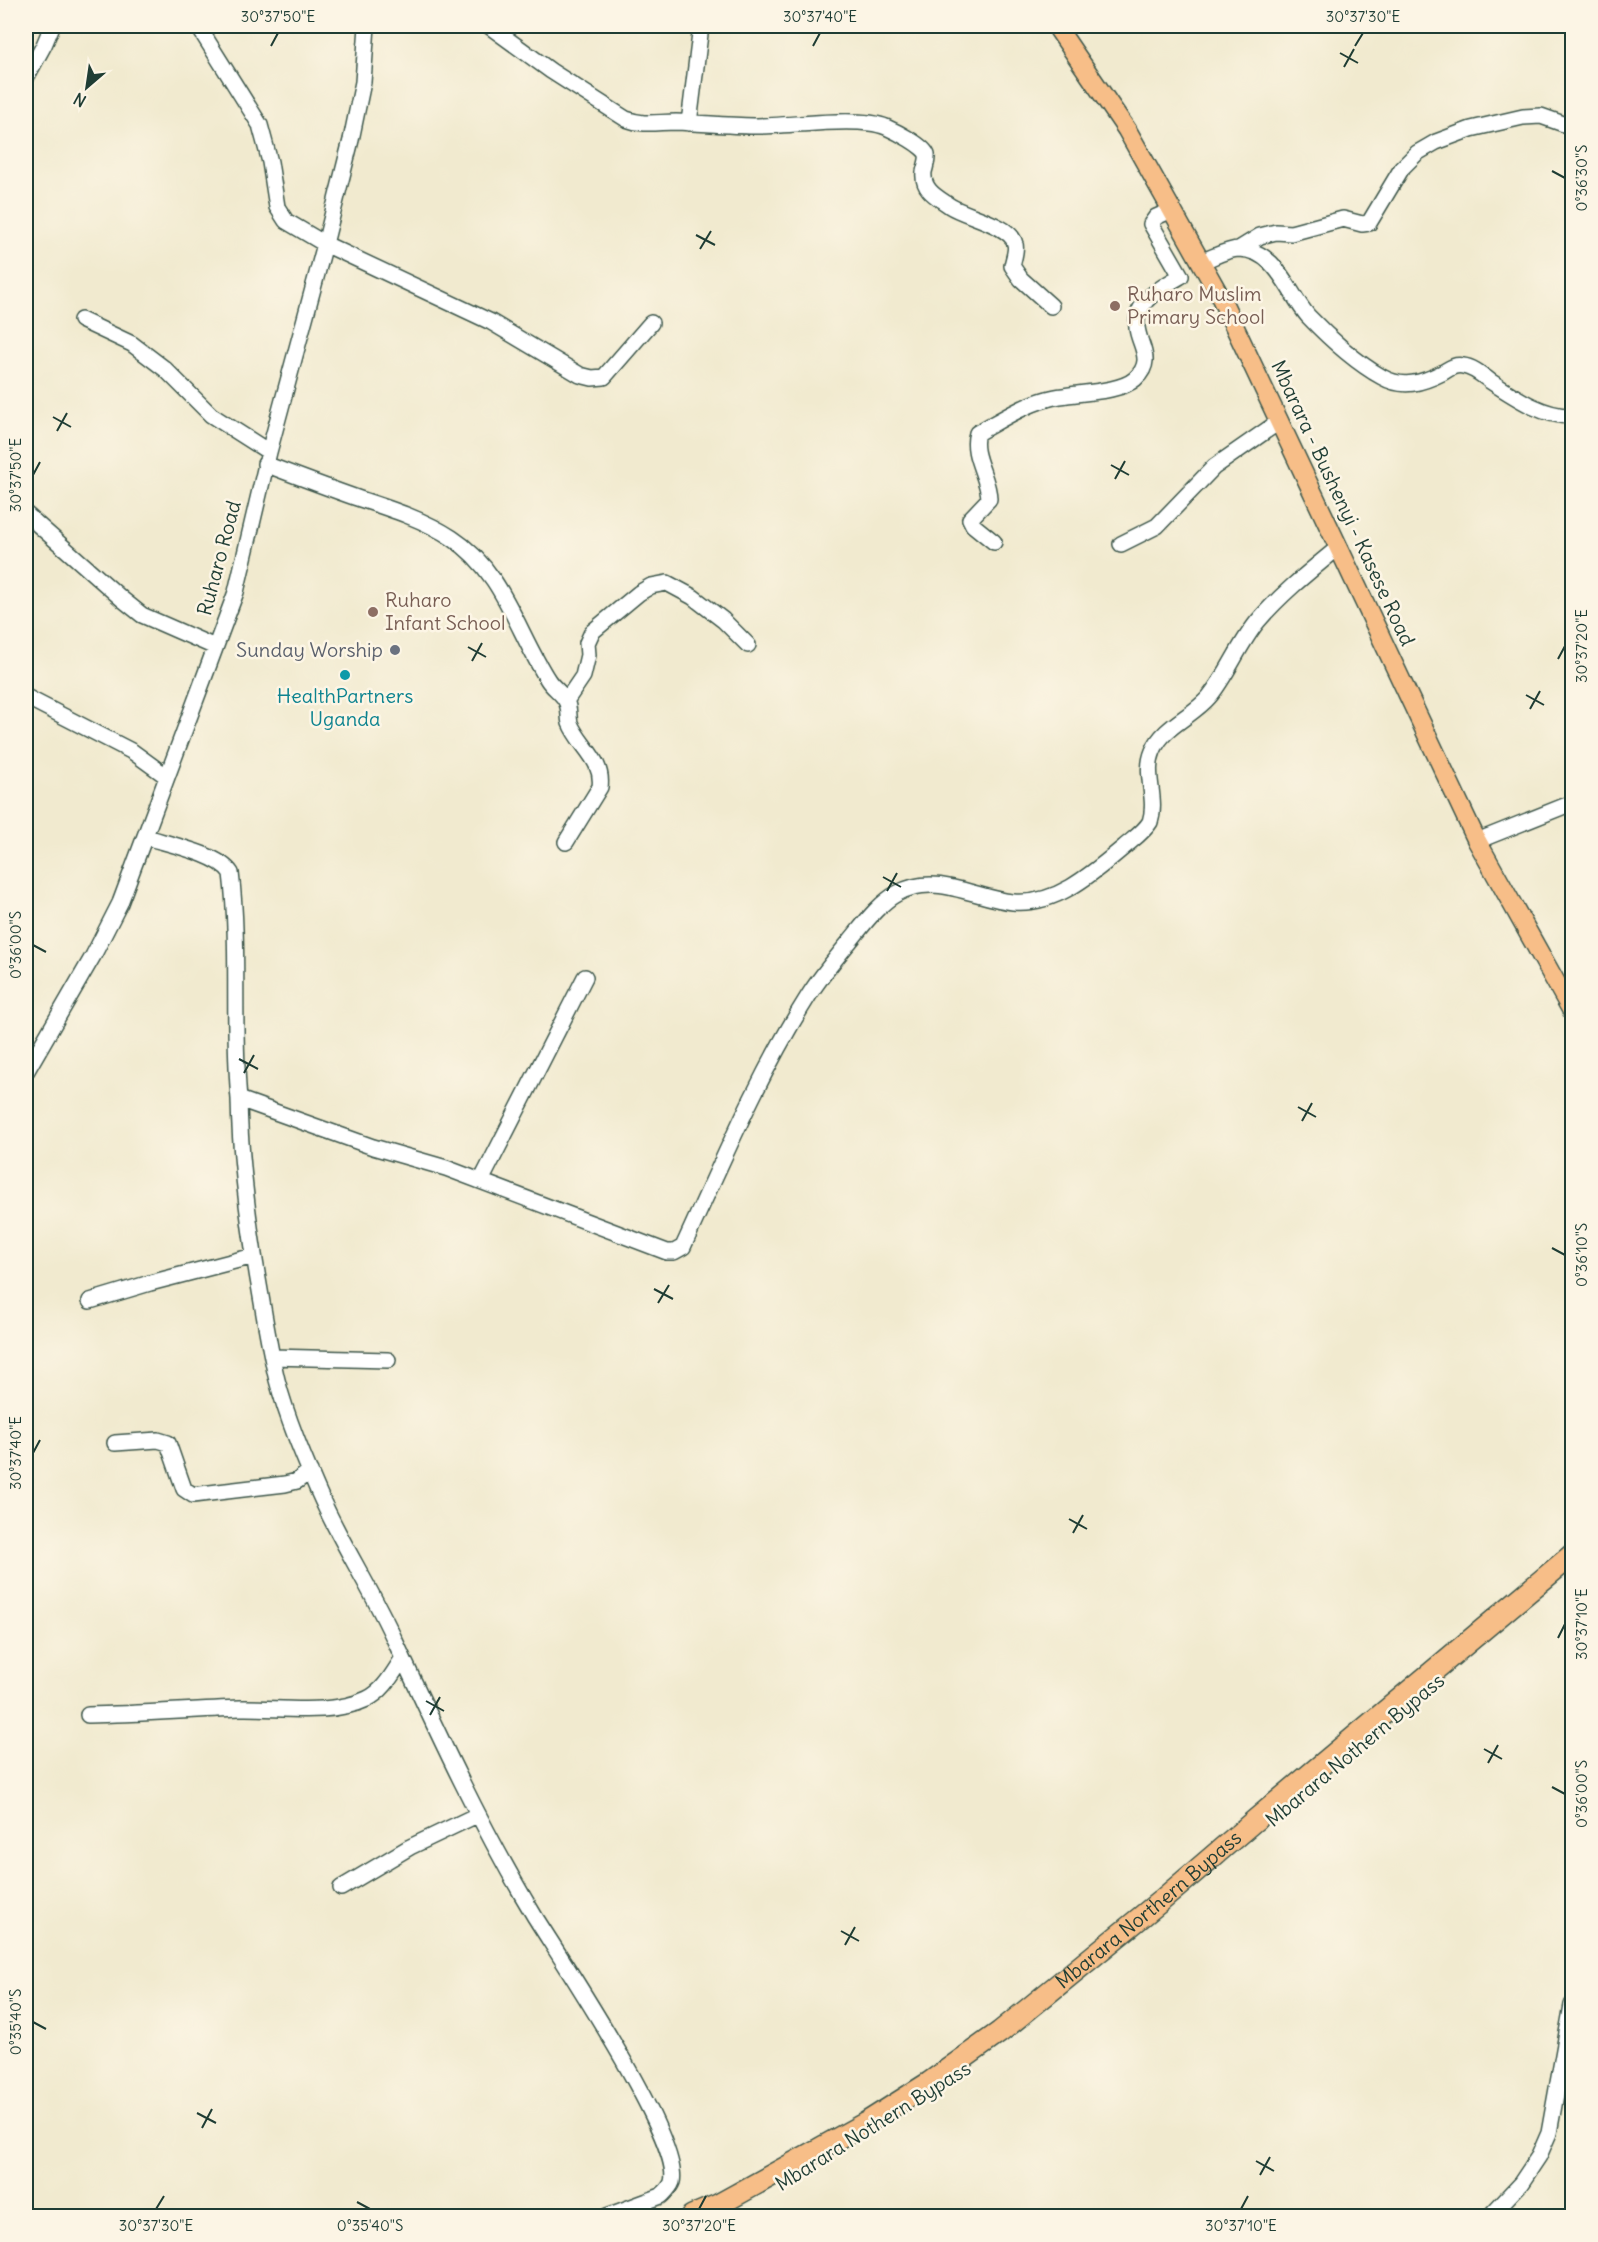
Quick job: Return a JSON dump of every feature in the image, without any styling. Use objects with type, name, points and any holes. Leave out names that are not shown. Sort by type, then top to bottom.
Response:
[{"type":"highway","name":"Mbarara Northern Bypass","points":[[692,2217],[718,2205],[866,2123],[929,2083],[1000,2032],[1162,1900],[1572,1555]]},
{"type":"highway","name":"Mbarara Nothern Bypass","points":[[723,2217],[772,2191],[884,2124],[959,2074],[1214,1869],[1572,1568]]},
{"type":"main road","name":"Mbarara - Bushenyi - Kasese Road","points":[[1056,26],[1127,130],[1221,298],[1477,841],[1572,1011]]},
{"type":"street","points":[[26,78],[52,26]]},
{"type":"street","points":[[198,26],[260,125],[270,162],[277,207],[280,214],[296,228],[325,244],[491,322],[565,367],[592,378],[604,376],[651,323]]},
{"type":"street","name":"Ruharo Road","points":[[26,1072],[93,956],[120,903],[236,592],[267,458],[351,140],[363,82],[367,26]]},
{"type":"street","points":[[489,26],[551,71],[626,119],[639,124],[689,123],[755,126],[866,122],[885,126],[924,148],[927,156],[924,173],[925,186],[934,196],[957,211],[994,223],[1011,235],[1016,244],[1012,266],[1021,279],[1052,306]]},
{"type":"street","points":[[689,123],[701,26]]},
{"type":"street","points":[[1200,262],[1239,249],[1260,236],[1276,232],[1291,233],[1343,219],[1362,224],[1369,222],[1402,168],[1418,153],[1436,142],[1470,129],[1523,117],[1541,116],[1572,127]]},
{"type":"street","points":[[994,543],[973,525],[970,519],[989,499],[989,488],[975,447],[977,433],[1017,411],[1047,399],[1118,388],[1139,375],[1145,364],[1145,349],[1137,320],[1142,308],[1162,288],[1181,276],[1151,224],[1156,217],[1172,210]]},
{"type":"street","points":[[1239,249],[1263,257],[1278,270],[1307,315],[1338,345],[1382,378],[1400,384],[1420,384],[1454,366],[1463,366],[1473,369],[1509,393],[1546,413],[1572,416]]},
{"type":"street","points":[[81,320],[132,344],[165,369],[211,415],[267,458],[452,537],[471,553],[489,573],[548,680],[566,701],[571,724],[599,768],[602,777],[600,787],[566,842]]},
{"type":"street","points":[[1121,544],[1157,526],[1214,467],[1280,421]]},
{"type":"street","points":[[26,514],[142,615],[215,647]]},
{"type":"street","points":[[239,1099],[373,1147],[446,1168],[667,1252],[680,1250],[754,1093],[809,994],[872,915],[896,894],[913,885],[926,883],[960,888],[1013,902],[1042,900],[1069,888],[1098,869],[1150,822],[1153,797],[1149,764],[1160,738],[1207,699],[1227,673],[1257,622],[1305,575],[1339,547]]},
{"type":"street","points":[[566,701],[583,676],[588,655],[587,643],[592,632],[639,593],[651,586],[667,584],[693,597],[723,620],[748,645]]},
{"type":"street","points":[[26,697],[133,752],[166,776]]},
{"type":"street","points":[[1477,841],[1572,803]]},
{"type":"street","points":[[146,837],[213,860],[224,865],[231,873],[235,946],[235,1023],[243,1168],[254,1256],[272,1357],[286,1411],[320,1496],[382,1613],[477,1815],[528,1905],[631,2074],[663,2137],[672,2174],[672,2182],[668,2190],[661,2196],[607,2217]]},
{"type":"street","points":[[481,1181],[585,977]]},
{"type":"street","points":[[90,1301],[254,1256]]},
{"type":"street","points":[[272,1357],[388,1360]]},
{"type":"street","points":[[115,1443],[158,1440],[168,1443],[184,1489],[193,1495],[285,1484],[297,1481],[310,1471]]},
{"type":"street","points":[[88,1715],[240,1708],[315,1709],[348,1705],[374,1695],[382,1688],[403,1658]]},
{"type":"street","points":[[341,1888],[410,1847],[477,1815]]},
{"type":"street","points":[[1490,2217],[1521,2183],[1539,2156],[1549,2133],[1572,2005]]},
{"type":"place","name":"Ruharo Muslim Primary School","points":[[1115,306]]},
{"type":"place","name":"Ruharo Infant School","points":[[373,612]]},
{"type":"place","name":"Sunday Worship","points":[[395,650]]},
{"type":"place","name":"HealthPartners Uganda","points":[[345,675]]}]
